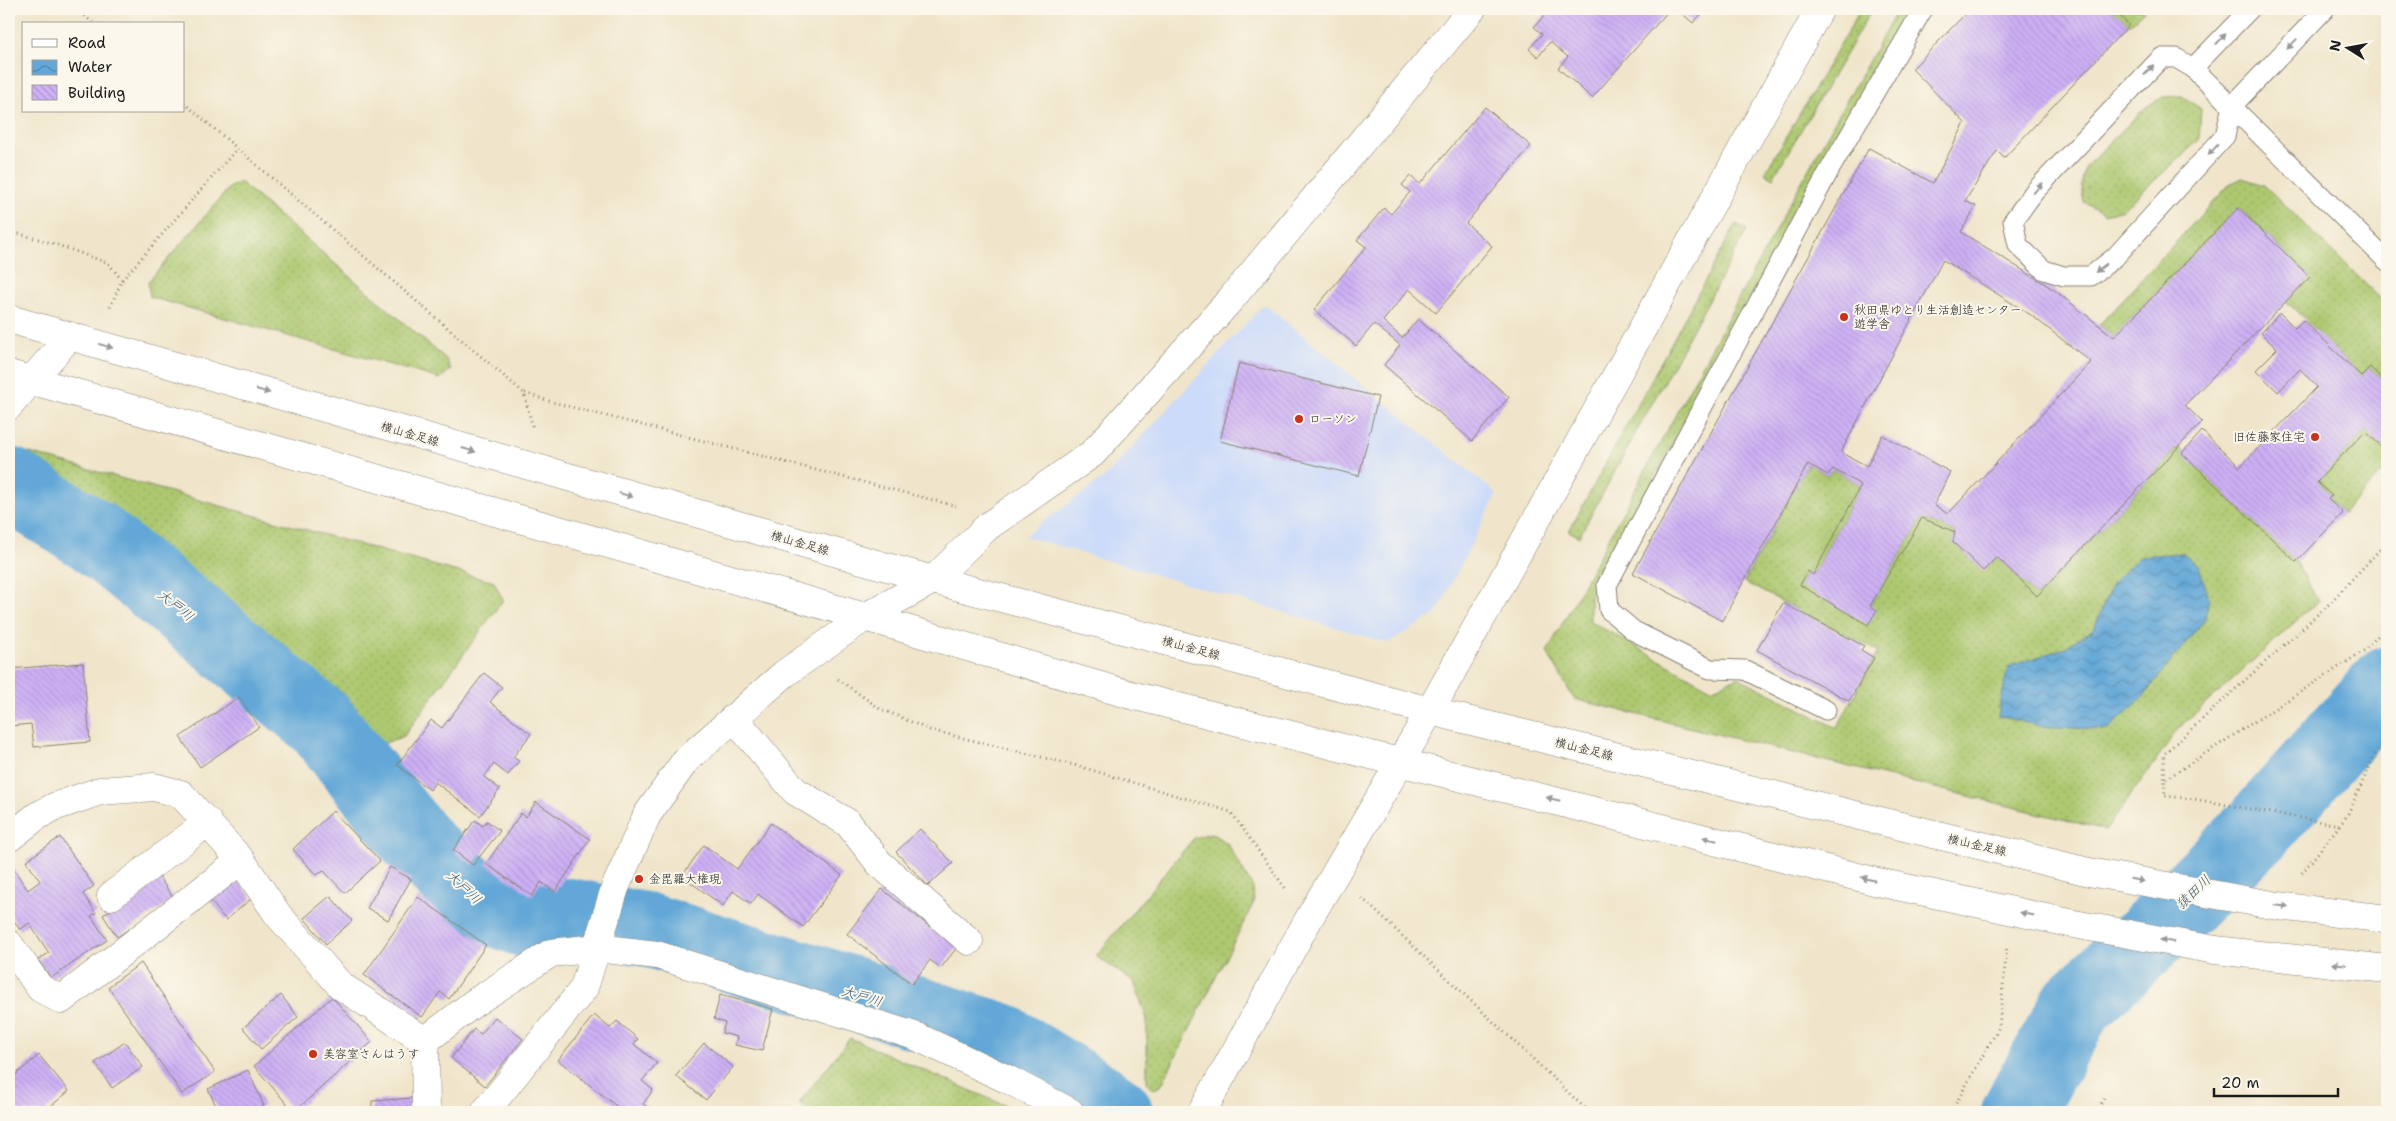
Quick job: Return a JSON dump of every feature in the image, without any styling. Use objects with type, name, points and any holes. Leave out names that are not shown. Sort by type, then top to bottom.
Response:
[{"type":"street","points":[[485,1112],[584,988],[615,888],[647,815],[686,760],[806,658],[865,616],[933,580],[987,527],[1093,453],[1232,298],[1472,9]]},
{"type":"street","points":[[1202,1112],[1308,922],[1402,761],[1820,9]]},
{"type":"street","name":"横山金足線","points":[[9,320],[933,580],[1430,711],[2089,872],[2278,906],[2387,919]]},
{"type":"street","points":[[9,406],[20,377],[70,336]]},
{"type":"street","points":[[20,377],[865,616],[1131,694],[1878,882],[2074,924],[2215,950],[2387,969]]},
{"type":"street","points":[[734,718],[795,791],[848,823],[879,863],[969,941]]},
{"type":"street","points":[[9,838],[37,816],[54,807],[100,791],[154,787],[182,794],[241,860],[278,915],[341,986],[425,1041]]},
{"type":"street","points":[[111,896],[208,822]]},
{"type":"street","points":[[9,944],[40,988],[61,1000],[241,860]]},
{"type":"street","points":[[425,1041],[474,1004],[551,953],[598,946],[656,956],[915,1036],[1007,1079],[1070,1112]]},
{"type":"street","points":[[425,1041],[426,1112]]},
{"type":"lane","points":[[1826,710],[1745,670],[1710,669],[1634,631],[1609,610],[1607,585],[1830,169],[1922,9]]},
{"type":"lane","points":[[2193,68],[2250,9]]},
{"type":"lane","points":[[2325,9],[2232,106],[2225,136],[2115,257],[2091,276],[2064,276],[2044,270],[2018,245],[2013,221],[2034,192],[2161,58],[2176,58],[2193,68],[2232,106],[2387,261]]},
{"type":"path","points":[[77,9],[92,22]]},
{"type":"path","points":[[185,104],[236,150],[524,393],[552,402],[1001,518]]},
{"type":"path","points":[[70,336],[111,308],[122,280],[236,150]]},
{"type":"path","points":[[9,232],[52,243],[108,263],[122,280]]},
{"type":"path","points":[[524,393],[542,471]]},
{"type":"path","points":[[2340,824],[2194,799],[2165,796],[2164,754],[2328,605],[2387,542]]},
{"type":"path","points":[[2165,779],[2365,650],[2387,626]]},
{"type":"path","points":[[806,658],[880,708],[930,730],[1078,766],[1231,812],[1308,922]]},
{"type":"path","points":[[2278,906],[2347,816],[2377,750],[2387,740]]},
{"type":"path","points":[[1336,874],[1589,1112]]},
{"type":"path","points":[[1951,1112],[1999,1028],[2002,983],[2012,910]]},
{"type":"path","points":[[2096,1112],[2104,1098]]},
{"type":"shaded area","points":[[1264,304],[1497,494],[1436,614],[1388,643],[1024,536],[1105,477]]},
{"type":"green space","points":[[1861,9],[1872,9],[1773,178],[1765,173]]},
{"type":"green space","points":[[1898,9],[1909,9],[1590,596],[1590,621],[1711,689],[1738,677],[1837,728],[1878,651],[1744,582],[1808,464],[1828,475],[1833,469],[1861,485],[1813,575],[1807,572],[1800,585],[1870,606],[1922,518],[1955,532],[1953,542],[1983,570],[1997,557],[2037,596],[2179,447],[2296,562],[2318,601],[2178,729],[2106,830],[1574,699],[1547,652],[1825,139]],"holes":[[[2112,584],[2108,730],[2008,667],[2062,649],[2095,629]]]},
{"type":"green space","points":[[2112,9],[2142,9],[2144,11],[2129,25]]},
{"type":"green space","points":[[2182,96],[2201,109],[2199,140],[2123,209],[2105,214],[2084,202],[2081,186],[2085,167],[2146,107],[2163,97]]},
{"type":"green space","points":[[2242,178],[2264,185],[2387,305],[2387,384],[2370,367],[2361,376],[2286,301],[2310,277],[2239,208],[2114,337],[2099,325],[2230,184]]},
{"type":"green space","points":[[240,182],[446,359],[451,369],[440,379],[150,297],[148,282],[230,187]]},
{"type":"green space","points":[[1736,224],[1747,230],[1579,537],[1569,531]]},
{"type":"green space","points":[[2365,431],[2382,447],[2387,442],[2387,468],[2343,513],[2328,499],[2331,495],[2317,482]]},
{"type":"green space","points":[[12,448],[494,582],[503,600],[404,736],[382,744],[237,623],[74,496],[13,462]]},
{"type":"green space","points":[[1211,833],[1228,844],[1253,888],[1254,902],[1161,1086],[1153,1089],[1147,1082],[1147,1019],[1134,982],[1096,956],[1194,838]]},
{"type":"green space","points":[[850,1038],[1020,1112],[810,1112],[799,1103]]},
{"type":"water","points":[[2183,553],[2199,566],[2209,598],[2205,619],[2142,698],[2108,730],[2040,726],[1998,716],[2008,667],[2062,649],[2094,629],[2112,584],[2140,556]]},
{"type":"building","points":[[1550,9],[1670,9],[1592,98],[1558,68],[1568,57],[1550,42],[1538,57],[1529,49],[1542,34],[1534,27]]},
{"type":"building","points":[[1677,9],[1706,9],[1693,23]]},
{"type":"building","name":"秋田県ゆとり生活創造センター 遊学舎","points":[[1970,9],[2112,9],[2129,25],[2004,158],[1997,151],[1965,201],[1976,206],[1961,232],[2053,289],[2114,337],[2238,208],[2310,277],[2185,405],[2202,422],[2037,596],[1997,557],[1983,571],[1953,542],[1955,532],[1922,518],[1870,606],[1877,610],[1868,625],[1800,585],[1808,571],[1813,575],[1861,485],[1833,469],[1828,475],[1808,464],[1722,621],[1633,573],[1869,148],[1933,183],[1965,123],[1912,69]],"holes":[[[1943,260],[2031,315],[2091,362],[1948,514],[1934,505],[1950,472],[1882,435],[1867,466],[1841,452]]]},
{"type":"building","points":[[1485,107],[1531,146],[1466,223],[1492,246],[1436,313],[1409,289],[1383,321],[1402,338],[1418,319],[1509,397],[1472,441],[1384,365],[1400,345],[1374,324],[1356,346],[1314,310],[1366,247],[1357,240],[1384,208],[1391,214],[1410,192],[1402,185],[1410,176],[1420,184]]},
{"type":"building","name":"旧佐藤家住宅","points":[[2280,313],[2295,328],[2303,320],[2361,376],[2370,367],[2387,384],[2387,442],[2382,447],[2365,431],[2317,482],[2332,496],[2328,499],[2343,513],[2296,562],[2182,453],[2202,431],[2240,467],[2317,387],[2300,369],[2278,392],[2256,370],[2277,349],[2261,333]]},
{"type":"building","name":"ローソン","points":[[1239,363],[1378,397],[1359,476],[1220,441]]},
{"type":"building","points":[[1783,603],[1864,646],[1861,650],[1874,658],[1849,701],[1757,650]]},
{"type":"building","points":[[83,663],[90,742],[34,747],[31,724],[9,726],[9,669]]},
{"type":"building","points":[[484,673],[502,687],[490,702],[531,734],[513,757],[519,761],[508,775],[494,764],[484,777],[500,789],[480,816],[435,782],[430,790],[397,765],[431,720],[442,728]]},
{"type":"building","points":[[239,697],[259,727],[200,767],[180,737]]},
{"type":"building","points":[[536,802],[590,839],[555,892],[541,882],[532,896],[486,864],[521,813],[526,817]]},
{"type":"building","points":[[333,811],[380,861],[345,893],[324,871],[316,875],[293,849]]},
{"type":"building","points":[[475,820],[483,826],[487,821],[500,831],[473,865],[453,850]]},
{"type":"building","points":[[771,823],[842,875],[803,927],[758,894],[751,904],[733,891],[723,906],[682,876],[704,845],[737,869]]},
{"type":"building","points":[[920,829],[953,863],[928,886],[896,852]]},
{"type":"building","points":[[60,837],[94,886],[83,894],[96,913],[91,916],[107,940],[51,978],[38,960],[49,953],[29,923],[20,930],[9,913],[9,870],[12,867],[28,890],[40,881],[26,861]]},
{"type":"building","points":[[390,867],[411,879],[388,920],[367,908]]},
{"type":"building","points":[[233,875],[252,898],[226,920],[207,897]]},
{"type":"building","points":[[159,877],[174,899],[117,937],[103,915]]},
{"type":"building","points":[[882,889],[929,926],[933,920],[961,942],[941,968],[930,960],[912,984],[847,934]]},
{"type":"building","points":[[330,896],[352,921],[326,944],[304,918]]},
{"type":"building","points":[[418,897],[486,945],[449,999],[440,992],[422,1017],[364,975]]},
{"type":"building","points":[[141,963],[215,1072],[182,1094],[108,987]]},
{"type":"building","points":[[281,995],[298,1017],[261,1049],[243,1028]]},
{"type":"building","points":[[720,995],[773,1009],[762,1051],[735,1045],[737,1037],[722,1033],[725,1023],[714,1019]]},
{"type":"building","name":"美容室さんはうす","points":[[332,997],[372,1042],[294,1112],[254,1066]]},
{"type":"building","points":[[594,1015],[610,1028],[617,1021],[638,1039],[634,1044],[657,1063],[642,1081],[653,1090],[643,1104],[650,1109],[648,1112],[624,1112],[558,1060]]},
{"type":"building","points":[[495,1017],[523,1039],[485,1086],[451,1058],[474,1029],[481,1034]]},
{"type":"building","points":[[125,1042],[143,1067],[112,1088],[95,1063]]},
{"type":"building","points":[[704,1043],[733,1067],[706,1100],[676,1076]]},
{"type":"building","points":[[39,1055],[69,1091],[44,1112],[9,1112],[9,1073],[13,1077]]},
{"type":"building","points":[[248,1070],[264,1106],[256,1110],[257,1112],[219,1112],[208,1089]]},
{"type":"building","points":[[413,1098],[414,1112],[372,1112],[372,1101]]},
{"type":"waterway","name":"大戸川","points":[[9,484],[93,536],[321,723],[421,847],[484,906],[526,921],[570,915],[645,929],[1000,1039],[1116,1112]]},
{"type":"waterway","name":"猿田川","points":[[2018,1112],[2077,1005],[2143,943],[2258,829],[2387,684]]},
{"type":"place","name":"秋田県ゆとり生活創造センター 遊学舎","points":[[1844,317]]},
{"type":"place","name":"ローソン","points":[[1299,419]]},
{"type":"place","name":"旧佐藤家住宅","points":[[2315,437]]},
{"type":"place","name":"金毘羅大権現","points":[[639,879]]},
{"type":"place","name":"美容室さんはうす","points":[[313,1054]]}]
